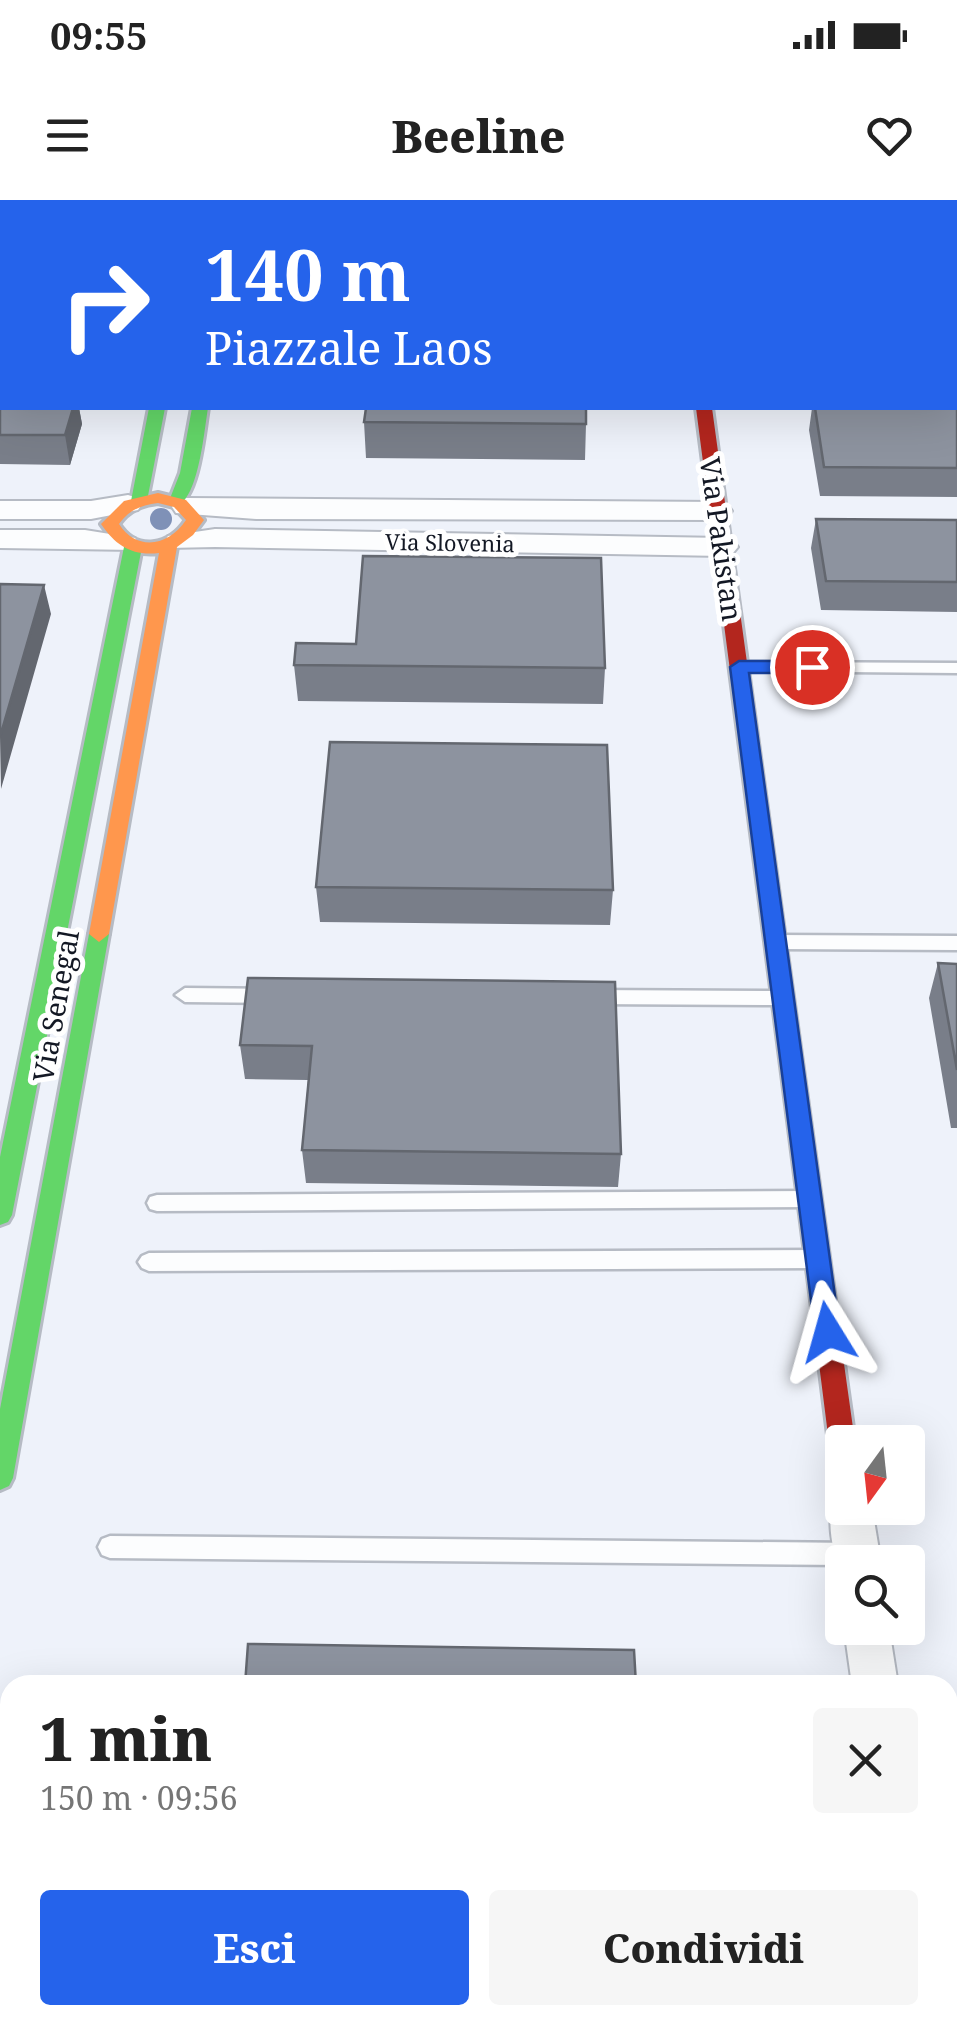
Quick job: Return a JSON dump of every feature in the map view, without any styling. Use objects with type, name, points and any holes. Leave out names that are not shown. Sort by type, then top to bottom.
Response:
[{"type":"main road","points":[[157,410],[133,502],[182,504],[200,410]]},
{"type":"main road","name":"Via Pakistan","points":[[704,410],[840,1425]]},
{"type":"main road","name":"Via Senegal","points":[[0,1215],[129,546],[112,532],[110,524],[133,502]]},
{"type":"main road","name":"Via Senegal","points":[[0,1478],[173,544],[187,536],[195,520],[182,504]]},
{"type":"main road","points":[[129,546],[173,544]]},
{"type":"street","points":[[0,510],[91,510],[133,502]]},
{"type":"street","name":"Via Slovenia","points":[[182,504],[256,510],[718,512]]},
{"type":"street","name":"Via Slovenia","points":[[173,544],[215,538],[723,547]]},
{"type":"street","points":[[0,540],[85,539],[129,546]]},
{"type":"street","points":[[869,1645],[874,1675]]},
{"type":"lane","points":[[739,667],[957,668]]},
{"type":"lane","points":[[776,942],[957,942]]},
{"type":"lane","points":[[185,995],[284,996]]},
{"type":"lane","points":[[564,997],[784,998]]},
{"type":"lane","points":[[157,1203],[810,1198]]},
{"type":"lane","points":[[149,1262],[818,1259]]},
{"type":"lane","points":[[110,1547],[825,1558]]},
{"type":"building","points":[[0,410],[72,410],[65,435],[0,435]]},
{"type":"building","points":[[366,410],[586,410],[586,424],[364,422]]},
{"type":"building","points":[[815,410],[957,410],[957,468],[824,467]]},
{"type":"building","points":[[816,519],[957,520],[957,582],[826,581]]},
{"type":"building","points":[[363,556],[601,558],[605,668],[294,665],[296,643],[356,644]]},
{"type":"building","points":[[0,584],[44,585],[0,737]]},
{"type":"building","points":[[330,742],[607,745],[613,890],[316,887]]},
{"type":"building","points":[[938,963],[957,964],[957,1070]]},
{"type":"building","points":[[248,978],[615,982],[621,1154],[302,1150],[312,1046],[240,1045]]},
{"type":"building","points":[[248,1644],[634,1650],[635,1675],[246,1675]]},
{"type":"traffic: fast","points":[[139,501],[157,410]]},
{"type":"traffic: fast","points":[[177,501],[188,473],[200,410]]},
{"type":"traffic: fast","points":[[0,1215],[133,547]]},
{"type":"traffic: fast","points":[[0,1478],[99,934]]},
{"type":"traffic: slow","points":[[158,498],[189,510],[195,520],[187,531],[177,540],[152,549],[128,544],[118,536],[110,524],[119,512],[136,502],[158,498]]},
{"type":"traffic: slow","points":[[99,934],[169,545]]},
{"type":"traffic: slow","points":[[771,910],[823,1300]]},
{"type":"traffic: jam","points":[[704,410],[771,910]]},
{"type":"traffic: jam","points":[[823,1300],[840,1425]]},
{"type":"route","points":[[812,667],[739,667],[828,1332]]}]
